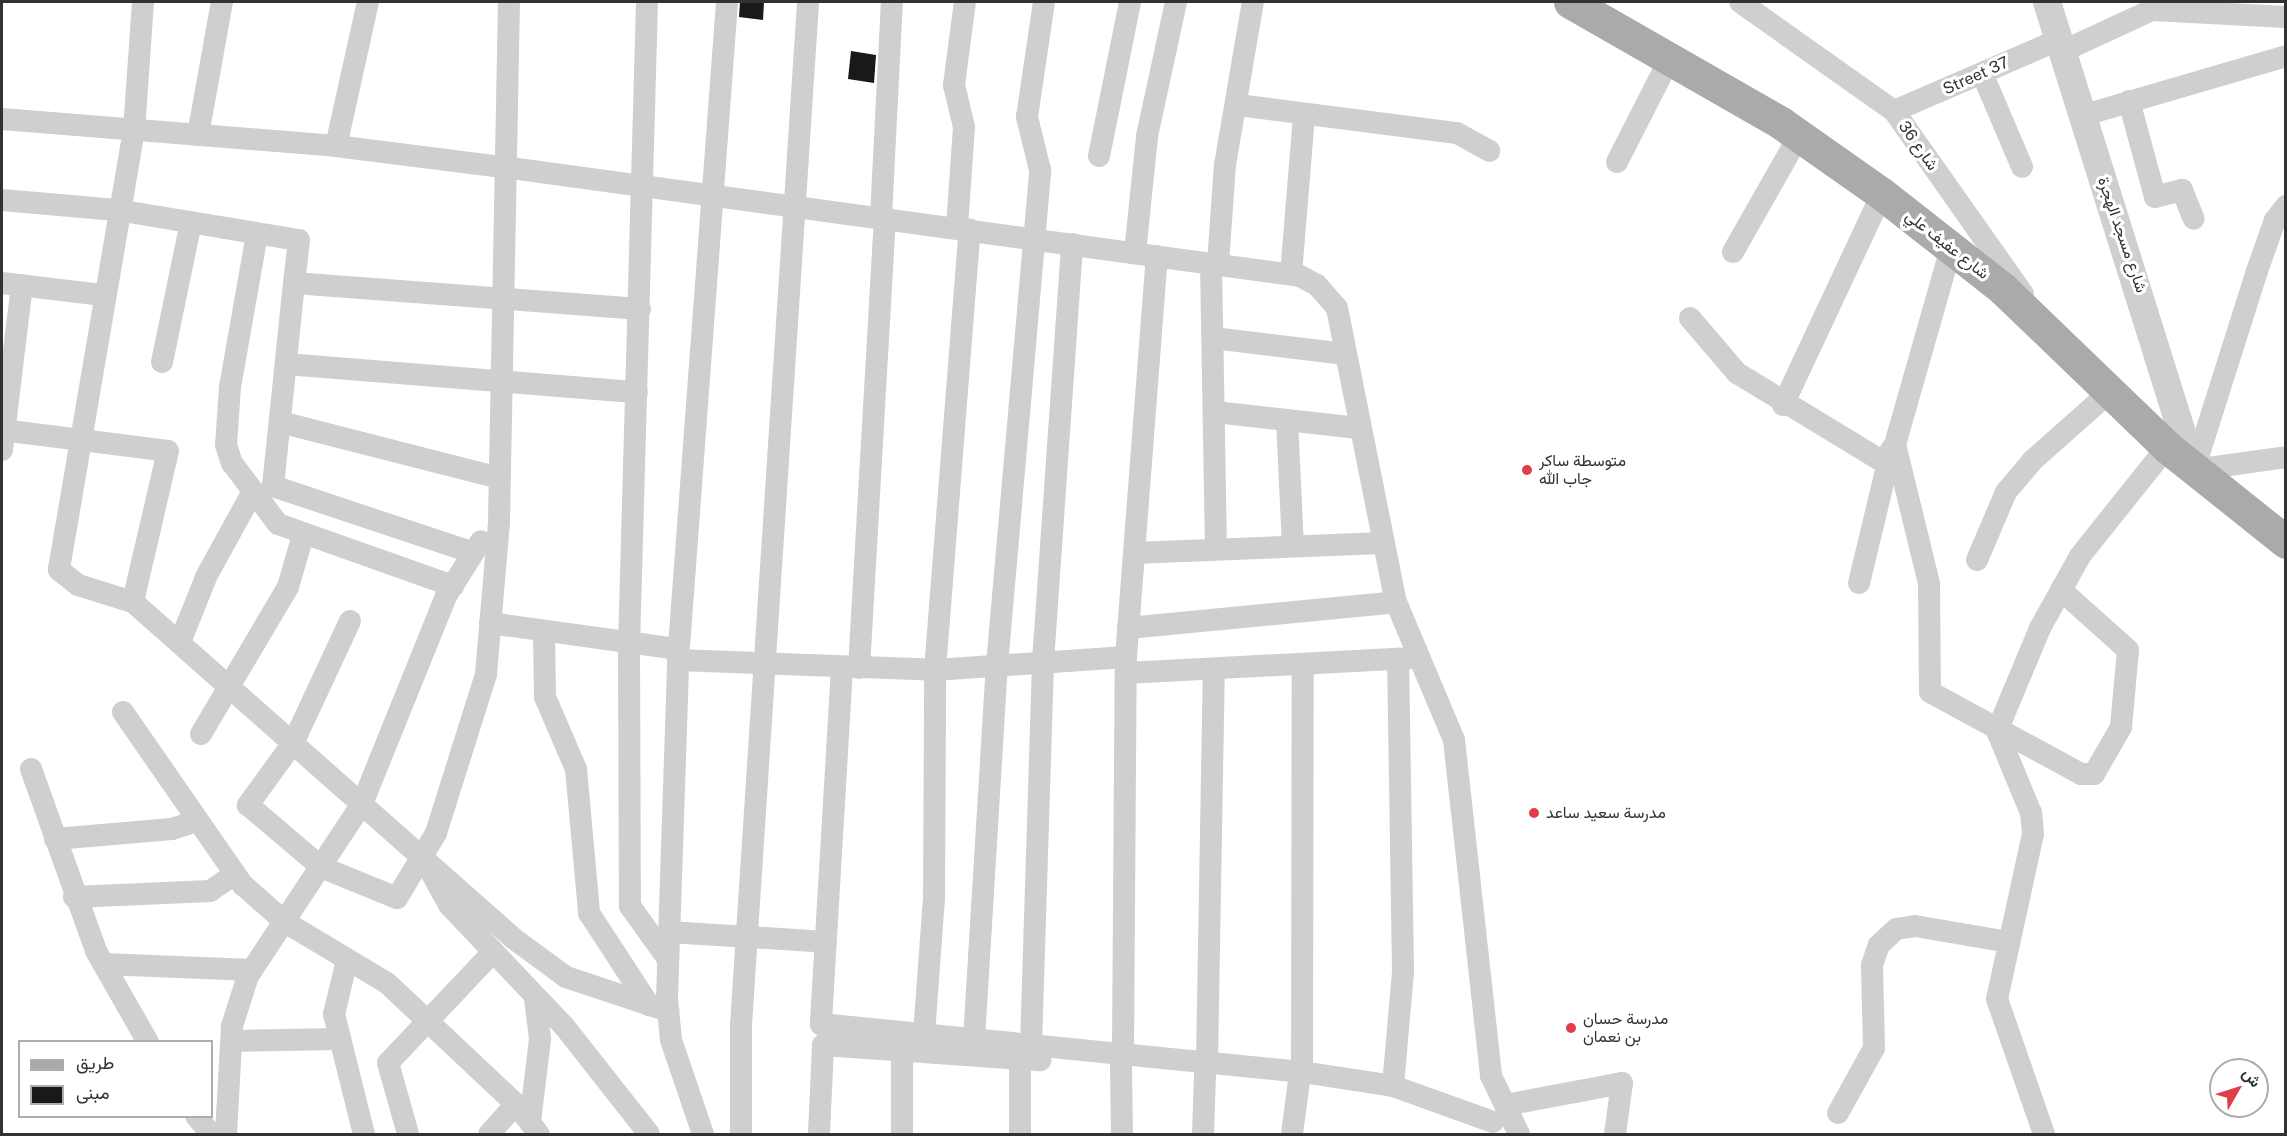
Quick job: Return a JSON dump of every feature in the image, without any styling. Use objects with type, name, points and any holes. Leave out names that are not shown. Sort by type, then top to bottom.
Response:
[{"type":"main road","name":"شارع عفيف علي","points":[[1570,2],[1671,57],[1799,136],[1882,194],[1951,248],[2051,334],[2167,447],[2286,542]]},
{"type":"street","points":[[143,2],[134,130],[117,210],[84,438],[59,570],[78,585],[133,602],[424,860],[566,977],[658,1008]]},
{"type":"street","points":[[198,135],[222,2]]},
{"type":"street","points":[[336,147],[368,2]]},
{"type":"street","points":[[350,621],[293,743],[248,805],[321,867],[397,898],[424,860],[481,694],[490,623],[499,522],[503,167],[509,2]]},
{"type":"street","points":[[647,2],[629,646],[630,906],[668,959]]},
{"type":"street","points":[[658,1008],[668,959],[678,655],[727,2]]},
{"type":"street","points":[[741,1134],[747,938],[768,662],[808,2]]},
{"type":"street","points":[[892,2],[883,217],[821,1024],[974,1039],[1025,1052]]},
{"type":"street","points":[[924,1034],[934,899],[935,670],[964,228],[964,127],[954,85],[965,2]]},
{"type":"street","points":[[974,1039],[998,665],[1040,170],[1027,117],[1044,2]]},
{"type":"street","points":[[1099,156],[1130,2]]},
{"type":"street","points":[[1122,1134],[1126,665],[1134,553],[1146,254],[1147,136],[1176,2]]},
{"type":"street","points":[[1216,549],[1214,264],[1225,165],[1238,105],[1253,2]]},
{"type":"street","name":"شارع 36","points":[[1740,2],[1894,111],[2051,334]]},
{"type":"street","name":"شارع مسجد الهجرة","points":[[2047,2],[2194,470]]},
{"type":"street","name":"Street 37","points":[[1894,111],[1982,73],[2152,10],[2286,17]]},
{"type":"street","points":[[2081,116],[2286,56]]},
{"type":"street","points":[[1617,162],[1671,57]]},
{"type":"street","points":[[1982,73],[2022,167]]},
{"type":"street","points":[[2129,101],[2155,197],[2182,190],[2194,219]]},
{"type":"street","points":[[1238,105],[1457,133],[1489,151]]},
{"type":"street","points":[[1291,274],[1304,115]]},
{"type":"street","points":[[2,119],[336,147],[713,194],[1291,274],[1328,293],[1337,308],[1358,428],[1407,658],[1403,972],[1393,1086]]},
{"type":"street","points":[[1733,252],[1799,136]]},
{"type":"street","points":[[1782,405],[1882,194]]},
{"type":"street","points":[[2,200],[117,210],[299,240],[273,486],[471,552]]},
{"type":"street","points":[[2286,206],[2275,220],[2257,271],[2194,470],[2286,457]]},
{"type":"street","points":[[162,362],[191,222]]},
{"type":"street","points":[[257,234],[230,387],[226,446],[251,495],[278,524],[303,535],[453,586]]},
{"type":"street","points":[[1020,1134],[1043,661],[1072,244]]},
{"type":"street","points":[[1859,583],[1890,453],[1951,248]]},
{"type":"street","points":[[294,283],[503,302],[640,309]]},
{"type":"street","points":[[103,295],[12,284],[3,437],[84,438],[168,451],[133,602]]},
{"type":"street","points":[[1690,318],[1737,373],[1782,405],[1890,453],[1929,583],[1930,692],[1997,731],[2081,774],[2094,774],[2121,727],[2128,650],[2061,591]]},
{"type":"street","points":[[1214,338],[1345,354]]},
{"type":"street","points":[[286,364],[637,392]]},
{"type":"street","points":[[1977,560],[2006,492],[2033,460],[2111,391]]},
{"type":"street","points":[[1215,411],[1358,428]]},
{"type":"street","points":[[1287,420],[1293,546]]},
{"type":"street","points":[[280,422],[500,478]]},
{"type":"street","points":[[2044,1134],[1997,999],[2033,834],[2031,813],[1997,731],[2061,591],[2114,508],[2167,447]]},
{"type":"street","points":[[180,642],[207,575],[251,495]]},
{"type":"street","points":[[226,1134],[232,1041],[239,997],[252,970],[362,804],[453,586],[471,552],[499,522]]},
{"type":"street","points":[[201,734],[231,688],[288,587],[303,535]]},
{"type":"street","points":[[1134,553],[1382,543]]},
{"type":"street","points":[[1128,628],[1396,602]]},
{"type":"street","points":[[490,623],[678,655],[850,668],[935,670],[1043,661],[1215,671],[1303,667],[1407,658]]},
{"type":"street","points":[[544,633],[545,697],[576,769],[589,913],[658,1008],[703,1134]]},
{"type":"street","points":[[1407,658],[1459,761],[1491,1076],[1508,1121]]},
{"type":"street","points":[[1292,1134],[1301,1077],[1303,667]]},
{"type":"street","points":[[1203,1134],[1215,671]]},
{"type":"street","points":[[123,712],[235,874],[285,922],[347,960],[380,977],[529,1120]]},
{"type":"street","points":[[31,769],[74,897],[104,964],[147,1040]]},
{"type":"street","points":[[55,839],[172,829],[196,820]]},
{"type":"street","points":[[424,860],[449,905],[491,954],[535,1000],[564,1026],[649,1134]]},
{"type":"street","points":[[74,897],[210,891],[235,874]]},
{"type":"street","points":[[1838,1113],[1874,1048],[1872,965],[1879,945],[1896,929],[1915,926],[2009,942]]},
{"type":"street","points":[[669,932],[826,942]]},
{"type":"street","points":[[408,1134],[388,1063],[491,954]]},
{"type":"street","points":[[347,960],[334,996],[340,1039],[364,1134]]},
{"type":"street","points":[[104,964],[252,970]]},
{"type":"street","points":[[529,1120],[540,1039],[535,1000]]},
{"type":"street","points":[[232,1041],[340,1039]]},
{"type":"street","points":[[819,1134],[823,1045],[902,1051],[1025,1052],[1122,1058],[1393,1086],[1508,1121]]},
{"type":"street","points":[[902,1051],[902,1134]]},
{"type":"street","points":[[1301,1077],[1370,1094],[1456,1121],[1508,1121],[1622,1083],[1615,1134]]},
{"type":"street","points":[[198,1118],[211,1134]]},
{"type":"street","points":[[489,1134],[529,1120]]},
{"type":"building","points":[[740,2],[764,2],[763,20],[739,17]]},
{"type":"building","points":[[851,51],[876,55],[874,83],[848,79]]},
{"type":"place","name":"متوسطة ساكر جاب الله","points":[[1527,470]]},
{"type":"place","name":"مدرسة سعيد ساعد","points":[[1534,813]]},
{"type":"place","name":"مدرسة حسان بن نعمان","points":[[1571,1028]]}]
